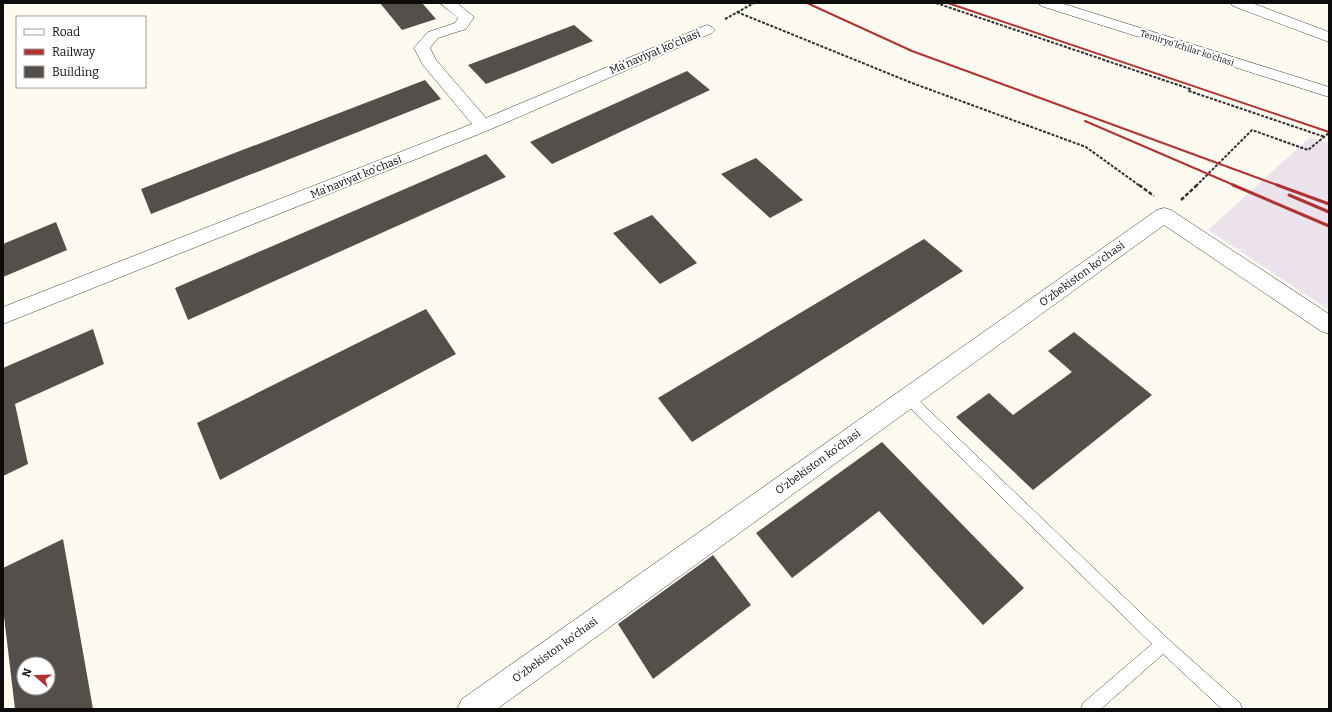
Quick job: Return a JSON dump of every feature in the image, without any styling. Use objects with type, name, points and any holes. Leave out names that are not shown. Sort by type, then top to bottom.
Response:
[{"type":"street","points":[[447,3],[466,17],[461,26],[433,35],[422,48],[429,62],[483,126]]},
{"type":"street","name":"Temiryo‘lchilar ko‘chasi","points":[[1046,3],[1329,92]]},
{"type":"street","points":[[1238,3],[1329,38]]},
{"type":"street","name":"Ma’naviyat ko'chasi","points":[[3,316],[483,126],[706,30]]},
{"type":"street","points":[[1168,212],[1329,325]]},
{"type":"street","name":"O‘zbekiston ko‘chasi","points":[[472,709],[1168,212]]},
{"type":"lane","points":[[908,398],[1162,644],[1234,709]]},
{"type":"lane","points":[[1089,709],[1162,644]]},
{"type":"path","points":[[706,30],[754,3]]},
{"type":"path","points":[[936,3],[1142,72],[1190,89],[1189,91],[1325,137]]},
{"type":"path","points":[[737,12],[912,83],[1086,147],[1168,212],[1209,175],[1218,163],[1252,130],[1308,150],[1329,133]]},
{"type":"shaded area","points":[[1310,137],[1329,143],[1329,310],[1208,230]]},
{"type":"building","points":[[380,3],[422,3],[436,19],[402,30]]},
{"type":"building","points":[[574,25],[593,41],[486,84],[468,65]]},
{"type":"building","points":[[687,71],[710,90],[552,164],[530,142]]},
{"type":"building","points":[[425,80],[441,99],[151,214],[141,189]]},
{"type":"building","points":[[486,154],[506,177],[188,320],[175,288]]},
{"type":"building","points":[[756,158],[803,200],[770,218],[721,174]]},
{"type":"building","points":[[652,215],[697,263],[660,284],[613,233]]},
{"type":"building","points":[[56,222],[67,250],[3,277],[3,244]]},
{"type":"building","points":[[924,239],[963,271],[692,442],[658,398]]},
{"type":"building","points":[[426,309],[456,354],[220,480],[197,423]]},
{"type":"building","points":[[93,329],[104,364],[15,404],[28,464],[3,476],[3,368]]},
{"type":"building","points":[[1074,332],[1152,395],[1033,490],[956,417],[989,393],[1013,415],[1072,372],[1048,351]]},
{"type":"building","points":[[882,442],[1024,588],[983,625],[879,511],[792,578],[756,533]]},
{"type":"building","points":[[63,539],[93,709],[15,709],[3,608],[3,568]]},
{"type":"building","points":[[713,555],[751,605],[653,679],[618,624]]},
{"type":"railway","points":[[807,3],[912,51],[1280,186]]},
{"type":"railway","points":[[948,3],[1329,132]]},
{"type":"railway","points":[[1085,121],[1236,186]]},
{"type":"railway","points":[[1233,185],[1329,226]]},
{"type":"railway","points":[[1277,185],[1329,204]]},
{"type":"railway","points":[[1289,195],[1329,212]]}]
